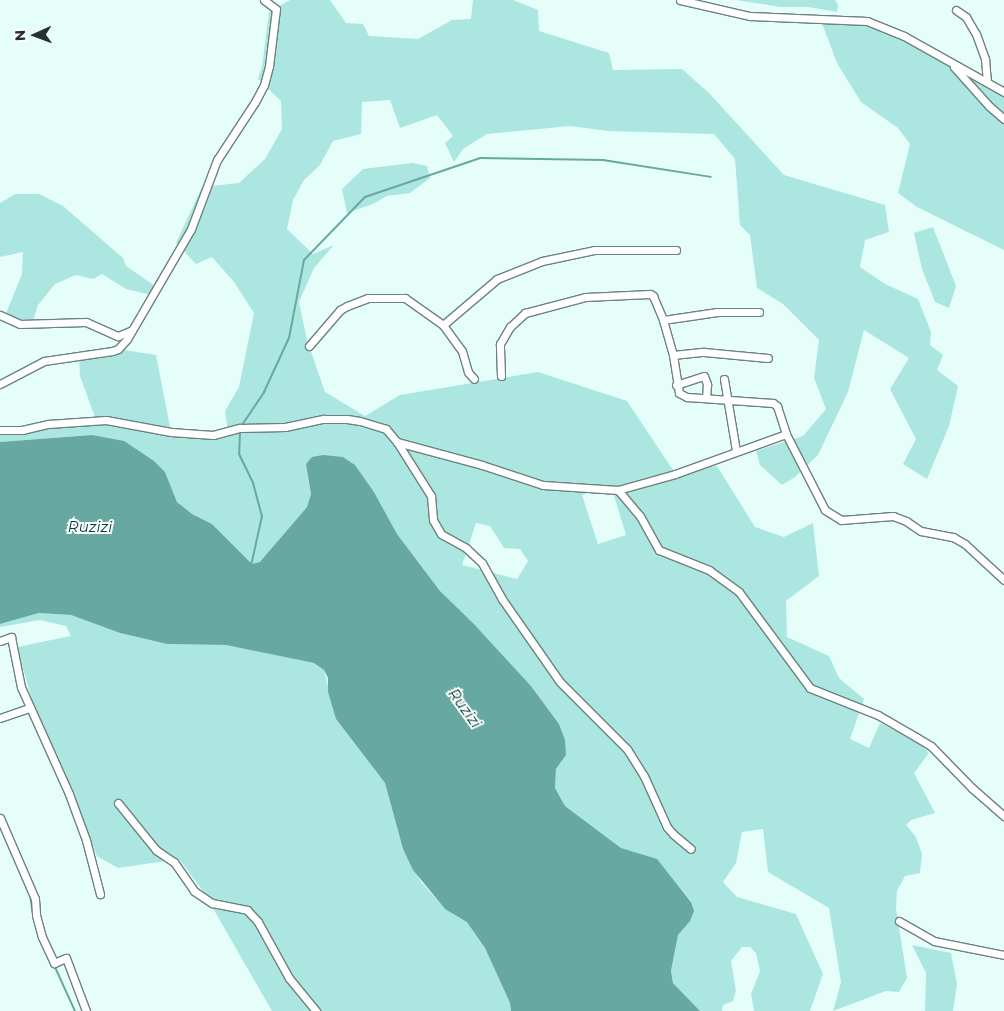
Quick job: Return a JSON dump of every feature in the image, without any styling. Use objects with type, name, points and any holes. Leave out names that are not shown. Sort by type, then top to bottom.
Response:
[{"type":"street","points":[[0,384],[44,361],[112,351],[118,348],[132,330],[190,229],[217,160],[264,85],[269,66],[276,8],[264,0]]},
{"type":"street","points":[[680,0],[750,16],[867,21],[904,36],[1004,92]]},
{"type":"street","points":[[956,10],[966,16],[976,34],[985,59],[987,81]]},
{"type":"street","points":[[951,63],[989,106],[1004,118]]},
{"type":"street","points":[[443,325],[497,279],[542,261],[594,250],[676,250]]},
{"type":"street","points":[[501,376],[500,344],[518,319],[536,309],[585,297],[642,293],[653,296],[663,320],[673,355],[676,385],[679,393],[683,396],[726,398],[776,404],[786,434],[815,495],[825,510],[841,520],[893,516],[906,521],[921,531],[953,537],[965,544],[1004,580]]},
{"type":"street","points":[[309,346],[340,310],[368,298],[405,298],[443,325],[462,351],[468,372],[474,379]]},
{"type":"street","points":[[663,320],[717,312],[759,312]]},
{"type":"street","points":[[0,315],[20,324],[86,322],[118,336],[132,330]]},
{"type":"street","points":[[673,355],[704,352],[768,358]]},
{"type":"street","points":[[676,385],[704,376],[707,384],[706,398]]},
{"type":"street","points":[[724,379],[736,451]]},
{"type":"street","points":[[0,430],[22,430],[48,424],[106,420],[171,432],[213,435],[240,428],[285,427],[324,420],[347,419],[386,429],[397,442],[431,496],[433,520],[441,534],[466,548],[477,557],[502,599],[560,682],[627,749],[644,776],[667,826],[690,849]]},
{"type":"street","points":[[397,442],[482,464],[543,485],[618,490],[675,474],[786,434]]},
{"type":"street","points":[[618,490],[640,516],[659,550],[709,570],[739,592],[810,688],[878,715],[931,746],[972,788],[1004,816]]},
{"type":"street","points":[[0,641],[11,637],[21,688],[69,794],[86,840],[100,894]]},
{"type":"street","points":[[0,718],[29,708]]},
{"type":"street","points":[[118,803],[156,850],[174,862],[194,891],[212,902],[247,910],[258,922],[289,978],[316,1011]]},
{"type":"street","points":[[0,818],[35,899],[36,915],[42,937],[54,963],[66,958],[86,1011]]},
{"type":"street","points":[[899,920],[934,941],[1004,955]]},
{"type":"shaded area","points":[[290,0],[330,0],[346,23],[363,24],[369,36],[418,39],[452,20],[471,19],[473,0],[513,0],[538,10],[539,31],[609,53],[613,70],[682,69],[709,93],[784,175],[885,205],[889,232],[865,240],[860,267],[885,284],[918,299],[931,332],[930,345],[943,355],[937,370],[958,386],[949,426],[927,479],[903,464],[916,439],[890,389],[909,358],[864,330],[848,392],[818,455],[795,477],[782,485],[760,465],[756,451],[803,436],[826,409],[814,378],[819,340],[783,304],[757,288],[750,235],[740,225],[735,159],[714,134],[608,131],[570,126],[487,134],[463,149],[454,162],[445,143],[453,136],[437,115],[400,128],[390,100],[362,102],[361,134],[333,141],[320,165],[304,180],[293,200],[287,229],[313,254],[334,245],[314,268],[299,302],[307,340],[325,392],[365,416],[400,395],[538,372],[627,401],[673,470],[717,466],[755,527],[784,537],[813,523],[819,576],[786,601],[787,637],[829,656],[839,678],[864,699],[850,739],[869,748],[880,723],[919,743],[929,753],[914,773],[935,813],[911,820],[906,825],[916,837],[922,854],[920,873],[905,876],[897,891],[896,908],[907,978],[899,992],[886,991],[833,1011],[841,982],[829,908],[768,872],[763,829],[742,832],[736,863],[723,882],[737,897],[796,914],[823,974],[810,1011],[754,1011],[751,994],[760,971],[756,953],[750,947],[742,947],[731,961],[736,991],[733,1001],[723,1005],[722,1011],[700,1011],[673,983],[671,971],[678,935],[683,929],[691,901],[657,860],[621,848],[565,806],[555,788],[556,769],[566,755],[559,724],[531,686],[473,623],[440,591],[397,534],[374,492],[355,465],[343,457],[306,464],[311,494],[307,507],[260,563],[252,564],[212,524],[192,514],[177,502],[165,472],[92,435],[0,442],[0,430],[96,420],[80,376],[79,355],[118,349],[156,355],[171,432],[228,432],[225,411],[239,387],[254,313],[234,282],[212,257],[196,264],[176,243],[202,187],[239,183],[265,159],[282,129],[281,101],[258,79],[262,67],[269,12]],"holes":[[[611,486],[626,535],[598,544],[582,495]],[[476,523],[490,526],[504,548],[520,549],[528,561],[517,579],[462,565]]]},
{"type":"shaded area","points":[[737,0],[835,0],[838,5],[837,12],[808,7],[780,7]]},
{"type":"shaded area","points":[[820,18],[882,26],[1001,90],[1004,84],[1004,250],[917,207],[898,193],[910,144],[898,128],[861,102],[837,63]]},
{"type":"shaded area","points":[[412,163],[427,166],[430,178],[410,193],[387,196],[373,204],[347,213],[342,189],[363,169]]},
{"type":"shaded area","points":[[15,194],[39,194],[63,206],[123,258],[126,266],[155,286],[151,295],[126,289],[102,274],[93,279],[76,275],[55,284],[38,305],[32,324],[5,316],[22,274],[23,252],[0,257],[0,203]]},
{"type":"shaded area","points":[[933,227],[956,286],[949,308],[935,302],[922,269],[914,233]]},
{"type":"shaded area","points":[[39,613],[71,615],[120,633],[167,644],[226,645],[314,663],[324,670],[336,719],[385,783],[403,849],[421,882],[445,909],[467,921],[485,948],[510,1003],[511,1011],[272,1011],[203,891],[179,859],[118,868],[97,856],[35,711],[17,647],[71,636],[66,626],[40,620],[0,627],[0,624]]},
{"type":"shaded area","points":[[912,945],[951,953],[957,984],[953,1011],[925,1011],[926,973]]},
{"type":"water","name":"Ruzizi","points":[[92,435],[124,441],[154,461],[165,472],[177,502],[192,514],[212,524],[252,564],[260,562],[307,507],[311,494],[306,464],[312,457],[323,455],[343,457],[355,465],[374,492],[397,534],[440,591],[473,623],[531,686],[559,724],[565,740],[566,755],[556,769],[555,788],[565,806],[621,848],[657,859],[691,902],[694,911],[690,921],[678,935],[671,971],[673,983],[700,1011],[511,1011],[510,1003],[485,948],[467,922],[445,909],[413,870],[403,849],[385,783],[336,719],[328,692],[328,678],[324,670],[314,663],[226,645],[167,644],[120,633],[71,615],[39,613],[0,624],[0,442]]},
{"type":"waterway","points":[[242,425],[264,392],[289,338],[304,260],[365,197],[480,158],[603,160],[711,177]]},
{"type":"waterway","points":[[240,431],[239,454],[253,483],[262,516],[251,566]]},
{"type":"waterway","points":[[30,895],[33,913]]},
{"type":"waterway","points":[[54,965],[75,1011]]}]
